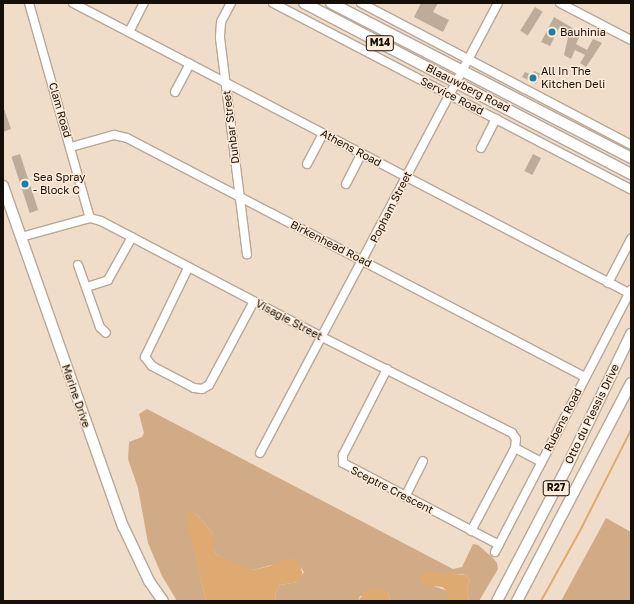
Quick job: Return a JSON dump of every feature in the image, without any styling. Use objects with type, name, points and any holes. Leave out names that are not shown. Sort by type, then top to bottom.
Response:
[{"type":"main road","name":"Blaauwberg Road","points":[[304,3],[631,174]]},
{"type":"main road","name":"Blaauwberg Road","points":[[331,3],[631,158]]},
{"type":"main road","name":"Marine Drive","points":[[3,186],[123,526],[149,581],[163,601]]},
{"type":"main road","name":"Otto du Plessis Drive","points":[[497,601],[566,469],[631,334]]},
{"type":"main road","name":"Otto du Plessis Drive","points":[[517,601],[631,383]]},
{"type":"street","name":"Clam Road","points":[[29,3],[90,218]]},
{"type":"street","name":"Athens Road","points":[[73,3],[608,283],[630,291]]},
{"type":"street","points":[[129,32],[144,3]]},
{"type":"street","name":"Dunbar Street","points":[[231,3],[221,22],[219,31],[247,254]]},
{"type":"street","name":"Service Road","points":[[273,3],[631,189]]},
{"type":"street","points":[[361,3],[631,145]]},
{"type":"street","name":"Popham Street","points":[[260,453],[320,336],[364,261],[498,3]]},
{"type":"street","points":[[560,3],[631,40]]},
{"type":"street","points":[[175,92],[190,64]]},
{"type":"street","points":[[481,148],[496,119]]},
{"type":"street","points":[[307,164],[323,134]]},
{"type":"street","name":"Birkenhead Road","points":[[71,147],[121,136],[585,377]]},
{"type":"street","points":[[346,184],[361,154]]},
{"type":"street","points":[[21,237],[90,218]]},
{"type":"street","name":"Visagie Street","points":[[90,218],[101,221],[188,268],[512,433],[516,440],[515,448]]},
{"type":"street","points":[[87,287],[108,280],[132,237]]},
{"type":"street","points":[[608,283],[631,239]]},
{"type":"street","points":[[78,265],[100,327],[106,333]]},
{"type":"street","points":[[188,268],[145,357],[152,366],[194,388],[206,388],[212,381],[254,301]]},
{"type":"street","name":"Rubens Road","points":[[497,549],[630,291]]},
{"type":"street","name":"Sceptre Crescent","points":[[387,369],[342,460],[347,466],[471,531],[497,549]]},
{"type":"street","points":[[471,531],[515,448],[541,462]]},
{"type":"street","points":[[405,496],[423,461]]},
{"type":"shaded area","points":[[147,409],[453,569],[462,567],[473,544],[478,545],[493,558],[497,563],[498,569],[479,601],[469,601],[467,587],[470,581],[466,575],[461,574],[452,575],[433,586],[448,591],[447,601],[390,601],[388,592],[360,596],[358,601],[276,601],[275,594],[280,585],[298,582],[304,572],[294,559],[253,570],[240,566],[217,555],[213,549],[213,534],[196,514],[186,513],[206,601],[177,601],[162,576],[148,543],[138,488],[128,459],[129,442],[142,437],[144,433],[139,414]]},
{"type":"shaded area","points":[[188,511],[196,514],[213,534],[213,549],[217,555],[253,570],[270,566],[283,559],[294,559],[300,565],[303,576],[298,582],[280,585],[275,594],[276,601],[206,601],[187,521],[186,513]]},
{"type":"shaded area","points":[[606,518],[631,532],[631,601],[561,601]]},
{"type":"shaded area","points":[[431,572],[466,575],[470,581],[467,587],[469,601],[447,601],[447,591],[442,587],[423,585],[419,576]]},
{"type":"shaded area","points":[[376,587],[388,592],[390,601],[358,601],[366,590]]},
{"type":"building","points":[[421,3],[438,3],[433,12],[449,20],[443,32],[414,17]]},
{"type":"building","name":"Bauhinia","points":[[535,7],[543,12],[528,36],[520,31]]},
{"type":"building","points":[[554,17],[581,33],[576,44],[587,50],[593,39],[602,43],[586,67],[580,63],[585,55],[575,50],[571,59],[564,55],[569,33],[559,28],[550,46],[541,42]]},
{"type":"building","points":[[534,71],[541,74],[536,84],[522,77],[525,72],[532,75]]},
{"type":"building","points":[[3,106],[11,129],[3,132]]},
{"type":"building","name":"Sea Spray - Block C","points":[[20,154],[38,210],[30,213],[11,157]]},
{"type":"building","points":[[533,154],[541,158],[532,175],[524,171]]},
{"type":"waterway","points":[[541,601],[581,529],[631,430]]},
{"type":"place","name":"Bauhinia","points":[[552,32]]},
{"type":"place","name":"All In The Kitchen Deli","points":[[533,78]]},
{"type":"place","name":"Sea Spray - Block C","points":[[25,184]]}]
